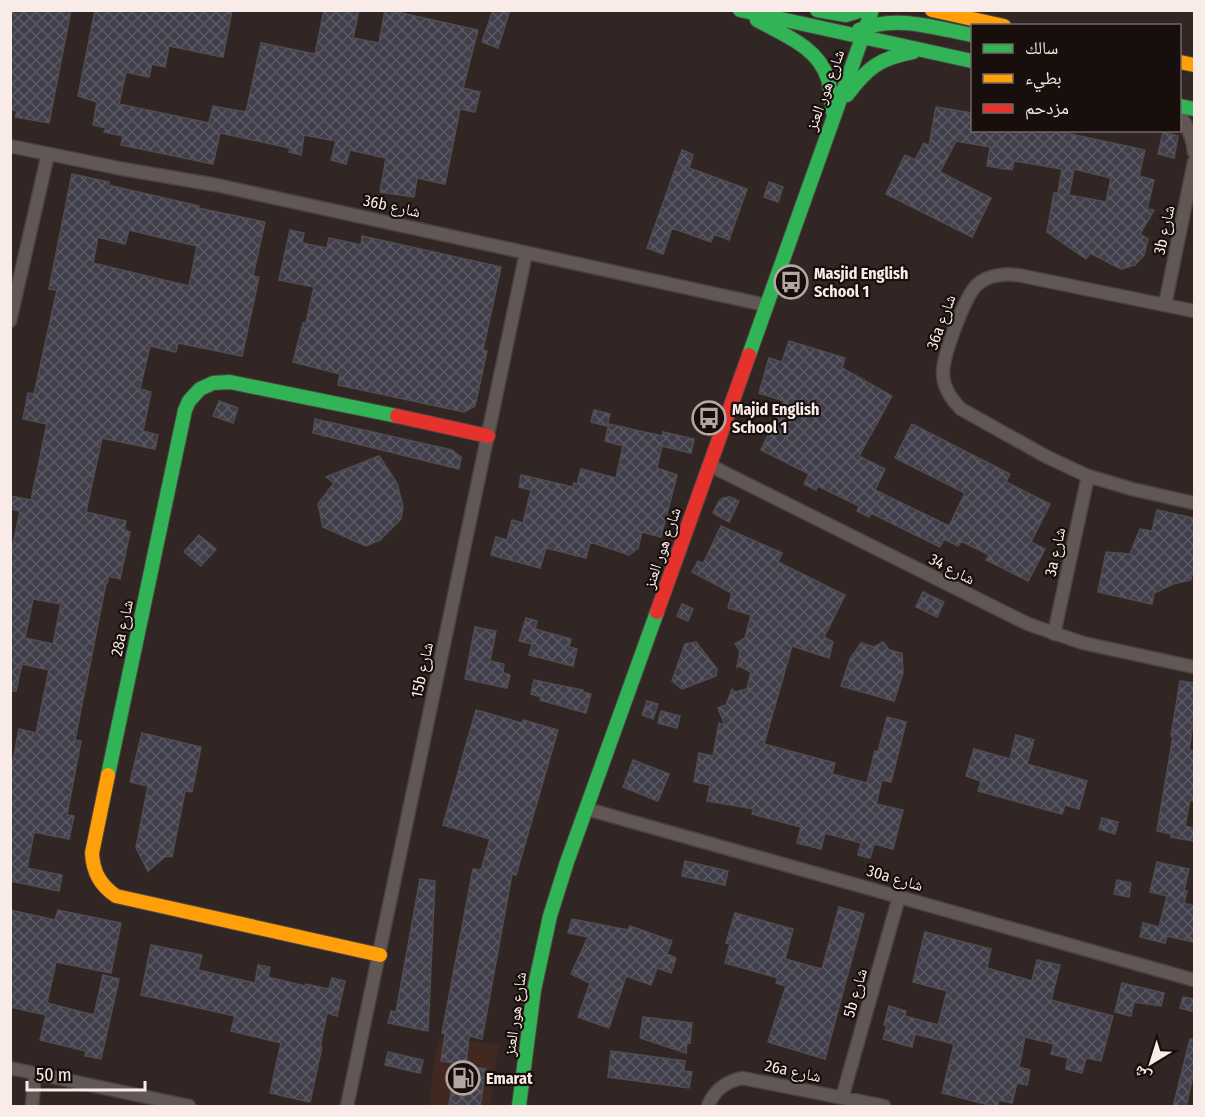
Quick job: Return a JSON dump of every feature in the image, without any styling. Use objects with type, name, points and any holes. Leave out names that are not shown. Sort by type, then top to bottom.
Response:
[{"type":"street","points":[[740,10],[861,33],[971,61]]},
{"type":"street","points":[[740,10],[800,45],[817,58],[827,76],[834,113]]},
{"type":"street","points":[[817,10],[846,15],[862,10]]},
{"type":"street","name":"شارع هور العنز","points":[[519,1107],[532,1001],[541,952],[568,855],[587,809],[861,33],[872,10]]},
{"type":"street","points":[[932,10],[996,24]]},
{"type":"street","points":[[950,10],[998,24]]},
{"type":"street","points":[[861,33],[890,21],[971,35]]},
{"type":"street","points":[[834,113],[864,72],[874,64],[890,56],[925,50]]},
{"type":"street","points":[[1181,118],[1194,143],[1194,152]]},
{"type":"street","name":"36b شارع","points":[[10,146],[216,185],[766,305]]},
{"type":"street","points":[[10,321],[14,288],[48,154]]},
{"type":"street","name":"3b شارع","points":[[1165,306],[1194,162]]},
{"type":"street","name":"15b شارع","points":[[349,1100],[526,253]]},
{"type":"street","name":"36a شارع","points":[[1194,312],[1004,274],[991,276],[979,283],[967,299],[945,359],[943,373],[945,387],[951,399],[961,409],[1047,457],[1088,476],[1194,503]]},
{"type":"street","name":"28a شارع","points":[[380,955],[116,896],[105,889],[97,878],[92,866],[92,853],[185,410],[189,399],[197,390],[206,384],[218,381],[240,383],[488,436]]},
{"type":"street","name":"شارع 34","points":[[709,465],[1002,613],[1054,634],[1113,650],[1194,667]]},
{"type":"street","name":"3a شارع","points":[[1054,634],[1088,476]]},
{"type":"street","name":"30a شارع","points":[[587,809],[1194,980]]},
{"type":"street","name":"5b شارع","points":[[842,1098],[899,897]]},
{"type":"street","points":[[10,1068],[189,1107]]},
{"type":"street","points":[[32,1107],[35,1074]]},
{"type":"street","name":"26a شارع","points":[[708,1107],[713,1094],[721,1086],[742,1078],[884,1107]]},
{"type":"shaded area","name":"Emarat","points":[[439,1039],[499,1044],[490,1106],[429,1106]]},
{"type":"building","points":[[10,10],[71,10],[49,123],[15,117],[17,111],[10,109]]},
{"type":"building","points":[[95,10],[232,10],[223,57],[169,46],[165,67],[152,64],[149,77],[126,72],[119,104],[209,123],[213,106],[246,112],[261,43],[315,54],[324,10],[359,10],[353,38],[379,43],[385,10],[478,30],[463,88],[480,92],[475,112],[460,109],[445,184],[417,178],[414,197],[380,192],[386,158],[350,150],[346,164],[331,160],[336,141],[304,135],[301,155],[289,152],[290,148],[220,133],[213,164],[121,145],[123,136],[104,132],[106,128],[93,125],[97,102],[78,96]]},
{"type":"building","points":[[493,10],[510,10],[498,48],[482,42]]},
{"type":"building","points":[[936,107],[971,113],[971,132],[1061,132],[1145,150],[1139,176],[1154,180],[1147,209],[1154,210],[1140,234],[1148,239],[1144,255],[1135,265],[1121,269],[1090,253],[1086,259],[1047,232],[1054,193],[1058,193],[1062,169],[1014,161],[1012,170],[987,166],[990,147],[956,141],[940,172],[991,198],[972,237],[886,194],[905,155],[915,160],[924,143],[929,146]],"holes":[[[1074,169],[1111,178],[1106,202],[1069,195]]]},
{"type":"building","points":[[1163,132],[1178,136],[1174,158],[1158,154]]},
{"type":"building","points":[[682,150],[693,155],[689,168],[747,189],[729,240],[714,234],[711,242],[672,228],[663,254],[647,248]]},
{"type":"building","points":[[72,174],[109,182],[108,185],[199,206],[198,208],[265,222],[253,276],[259,277],[242,356],[178,343],[176,352],[150,346],[140,389],[151,392],[143,431],[158,435],[155,449],[102,438],[86,512],[126,521],[124,530],[130,532],[120,579],[109,576],[106,583],[75,740],[81,741],[67,815],[74,816],[69,839],[34,832],[27,868],[62,875],[59,891],[10,881],[10,775],[19,729],[36,733],[49,670],[22,664],[16,691],[10,691],[10,558],[20,511],[10,509],[10,496],[31,500],[47,424],[23,419],[28,393],[34,394],[57,290],[49,289]],"holes":[[[129,230],[197,246],[189,286],[93,263],[98,237],[125,244]],[[33,599],[61,604],[53,644],[25,638]]]},
{"type":"building","points":[[769,182],[783,187],[778,202],[764,197]]},
{"type":"building","points":[[290,230],[304,233],[302,243],[327,248],[329,238],[361,245],[362,236],[501,267],[483,350],[487,351],[475,406],[464,412],[338,385],[340,374],[293,362],[303,323],[306,323],[314,287],[279,280]]},
{"type":"building","points":[[789,341],[845,358],[842,368],[892,396],[859,456],[885,469],[875,490],[949,526],[965,493],[895,458],[912,424],[1010,474],[1006,482],[1050,504],[1031,542],[1045,549],[1028,581],[986,560],[989,555],[961,541],[958,546],[944,539],[940,547],[871,513],[869,517],[857,511],[859,506],[818,486],[816,490],[804,484],[809,474],[761,450],[784,401],[759,393],[769,358],[782,362]]},
{"type":"building","points":[[219,401],[238,408],[233,423],[213,416]]},
{"type":"building","points":[[594,410],[610,414],[607,426],[591,422]]},
{"type":"building","points":[[315,419],[452,450],[461,457],[459,469],[313,433]]},
{"type":"building","points":[[609,424],[662,436],[663,432],[694,439],[691,453],[662,446],[657,468],[677,475],[661,537],[642,532],[638,548],[629,555],[590,542],[586,558],[546,548],[540,568],[491,555],[496,537],[507,540],[512,520],[523,523],[531,490],[519,487],[521,475],[573,487],[574,483],[577,484],[581,469],[616,478],[623,446],[605,441]]},
{"type":"building","points":[[379,456],[397,483],[403,507],[401,519],[380,540],[366,546],[323,527],[318,504],[334,483],[326,477]]},
{"type":"building","points":[[730,497],[739,501],[729,522],[713,513],[719,501]]},
{"type":"building","points":[[1157,510],[1194,518],[1194,564],[1191,580],[1173,584],[1154,593],[1152,604],[1098,592],[1106,552],[1130,554],[1140,529],[1152,531]]},
{"type":"building","points":[[721,526],[782,553],[778,562],[845,595],[824,637],[833,642],[829,658],[792,646],[764,744],[835,763],[832,774],[867,783],[887,717],[906,722],[891,782],[882,780],[876,804],[903,810],[893,849],[874,844],[870,858],[858,855],[861,843],[825,833],[821,849],[797,843],[801,827],[752,814],[754,809],[707,801],[710,785],[694,782],[699,753],[713,756],[719,723],[725,725],[718,708],[726,705],[732,689],[735,692],[747,689],[751,672],[741,667],[742,665],[737,667],[740,651],[735,644],[745,638],[751,615],[728,608],[732,593],[692,572],[698,561],[703,564]]},
{"type":"building","points":[[199,535],[216,549],[201,566],[184,552]]},
{"type":"building","points":[[923,592],[944,602],[937,617],[916,607]]},
{"type":"building","points":[[682,604],[693,609],[688,621],[677,616]]},
{"type":"building","points":[[526,618],[537,621],[535,629],[571,639],[569,647],[577,649],[573,666],[529,655],[532,644],[519,641]]},
{"type":"building","points":[[475,627],[496,631],[490,661],[504,664],[503,673],[510,675],[507,688],[465,679]]},
{"type":"building","points":[[696,642],[717,669],[716,676],[682,689],[672,681],[685,644]]},
{"type":"building","points":[[883,642],[889,650],[902,653],[903,673],[894,701],[841,686],[850,659],[861,643],[874,647]]},
{"type":"building","points":[[534,680],[583,690],[591,694],[586,713],[540,700],[541,697],[531,694]]},
{"type":"building","points":[[1180,681],[1194,683],[1194,717],[1189,750],[1194,751],[1194,801],[1190,800],[1185,826],[1194,828],[1194,841],[1171,837],[1171,834],[1157,831]]},
{"type":"building","points":[[647,701],[658,704],[653,719],[642,715]]},
{"type":"building","points":[[476,710],[558,730],[516,875],[512,874],[482,1039],[469,1036],[466,1065],[441,1061],[445,1034],[442,1033],[473,869],[481,870],[490,839],[443,825]]},
{"type":"building","points":[[661,711],[680,716],[677,728],[658,723]]},
{"type":"building","points":[[142,733],[201,747],[192,792],[185,791],[172,857],[166,856],[148,871],[136,848],[148,786],[130,782]]},
{"type":"building","points":[[1016,735],[1034,740],[1027,764],[1087,781],[1079,809],[1065,805],[1062,814],[978,791],[981,781],[966,776],[974,749],[1010,759]]},
{"type":"building","points":[[633,760],[669,774],[658,801],[623,787]]},
{"type":"building","points":[[1102,818],[1118,822],[1115,834],[1099,829]]},
{"type":"building","points":[[685,861],[728,871],[725,885],[682,876]]},
{"type":"building","points":[[1157,862],[1189,869],[1184,903],[1194,906],[1194,942],[1167,936],[1165,943],[1140,937],[1143,923],[1159,927],[1167,896],[1150,892]]},
{"type":"building","points":[[420,879],[435,881],[428,1031],[388,1023],[391,1011],[396,1012]]},
{"type":"building","points":[[1117,880],[1131,883],[1129,897],[1114,894]]},
{"type":"building","points":[[839,907],[864,914],[825,1059],[768,1042],[786,986],[776,983],[778,978],[725,963],[730,944],[726,943],[735,913],[793,929],[785,959],[822,969]]},
{"type":"building","points":[[10,910],[55,920],[58,910],[121,923],[111,973],[56,962],[47,1003],[94,1015],[103,975],[119,979],[101,1059],[85,1056],[86,1051],[40,1040],[46,1015],[10,1007]]},
{"type":"building","points":[[572,919],[628,930],[630,926],[672,941],[667,954],[676,958],[671,973],[657,968],[651,985],[626,976],[609,1028],[578,1017],[590,983],[571,974],[588,937],[568,933]]},
{"type":"building","points":[[925,932],[991,949],[987,968],[1032,981],[1037,960],[1060,965],[1051,1000],[1113,1016],[1101,1061],[1086,1058],[1082,1073],[1066,1069],[1068,1058],[1051,1054],[1054,1044],[1025,1037],[1019,1067],[1030,1070],[1027,1085],[1017,1083],[1012,1103],[999,1100],[997,1107],[942,1093],[954,1044],[915,1034],[912,1047],[883,1039],[889,1006],[906,1011],[905,1016],[938,1025],[947,991],[913,982]]},
{"type":"building","points":[[151,945],[202,955],[198,970],[255,983],[258,965],[270,967],[268,977],[305,986],[306,984],[329,989],[332,978],[345,981],[337,1016],[327,1013],[310,1102],[270,1093],[281,1043],[231,1031],[235,1016],[141,995]]},
{"type":"building","points":[[1122,983],[1164,993],[1161,1006],[1134,1002],[1131,1016],[1115,1012]]},
{"type":"building","points":[[1183,997],[1194,999],[1194,1012],[1180,1008]]},
{"type":"building","points":[[643,1017],[692,1023],[690,1043],[687,1042],[686,1053],[640,1038]]},
{"type":"building","points":[[1190,1039],[1194,1040],[1194,1071],[1186,1107],[1173,1107]]},
{"type":"building","points":[[611,1051],[685,1061],[684,1071],[692,1072],[689,1088],[608,1077]]},
{"type":"building","points":[[388,1052],[423,1060],[420,1073],[385,1065]]},
{"type":"building","points":[[456,1065],[486,1069],[480,1107],[449,1104]]},
{"type":"traffic: fast","points":[[740,10],[971,61]]},
{"type":"traffic: fast","points":[[817,10],[846,15],[862,10]]},
{"type":"traffic: fast","points":[[749,355],[872,10]]},
{"type":"traffic: fast","points":[[757,20],[799,43],[816,58],[828,79],[833,112]]},
{"type":"traffic: fast","points":[[859,30],[873,25],[901,23],[971,35]]},
{"type":"traffic: fast","points":[[847,95],[875,66],[892,57],[913,52]]},
{"type":"traffic: fast","points":[[1181,106],[1194,109]]},
{"type":"traffic: fast","points":[[108,775],[185,410],[189,401],[200,389],[213,383],[230,382],[397,416]]},
{"type":"traffic: fast","points":[[519,1106],[534,990],[550,916],[567,862],[657,612]]},
{"type":"traffic: slow","points":[[932,10],[995,24]]},
{"type":"traffic: slow","points":[[1181,62],[1194,65]]},
{"type":"traffic: slow","points":[[108,775],[92,853],[98,878],[116,896],[380,955]]},
{"type":"traffic: jam","points":[[657,612],[749,355]]},
{"type":"traffic: jam","points":[[397,416],[488,436]]},
{"type":"place","name":"Masjid English School 1","points":[[791,282]]},
{"type":"place","name":"Majid English School 1","points":[[709,418]]},
{"type":"place","name":"Emarat","points":[[463,1078]]}]
